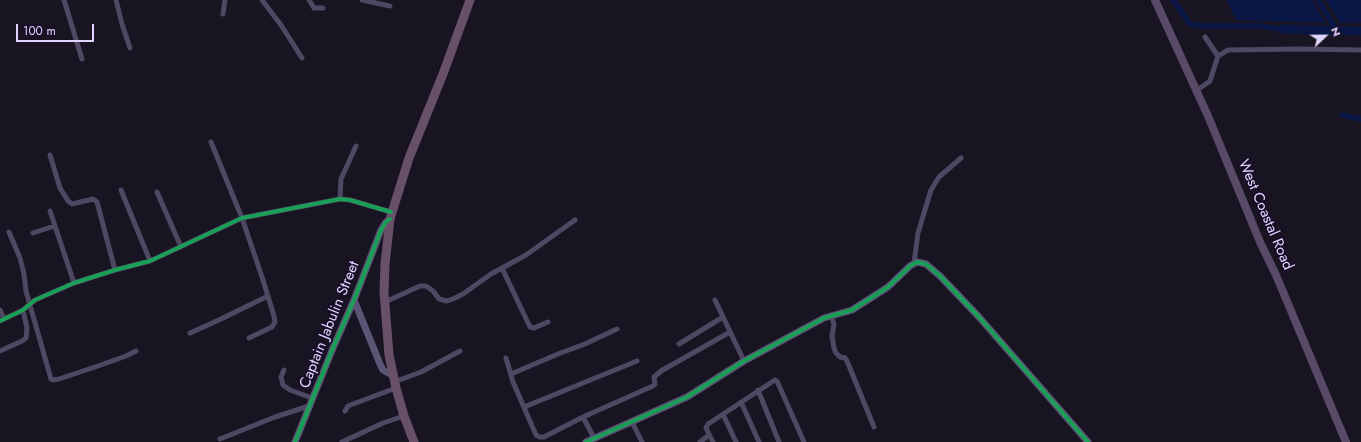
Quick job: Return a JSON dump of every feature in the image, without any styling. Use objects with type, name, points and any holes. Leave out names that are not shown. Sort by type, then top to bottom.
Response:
[{"type":"highway","points":[[414,442],[404,416],[394,382],[387,337],[385,264],[391,216],[409,158],[443,74],[470,0]]},
{"type":"main road","name":"West Coastal Road","points":[[1155,0],[1208,116],[1260,242],[1276,275],[1346,442]]},
{"type":"street","points":[[64,0],[82,59]]},
{"type":"street","points":[[116,0],[130,48]]},
{"type":"street","points":[[224,0],[224,14]]},
{"type":"street","points":[[262,0],[281,25],[302,58]]},
{"type":"street","points":[[309,0],[314,8],[323,8]]},
{"type":"street","points":[[362,0],[390,6]]},
{"type":"street","points":[[1205,37],[1218,56]]},
{"type":"street","points":[[1196,91],[1210,81],[1218,56],[1222,53],[1233,50],[1361,50]]},
{"type":"street","points":[[211,142],[242,218],[274,316],[274,325],[249,338]]},
{"type":"street","points":[[340,199],[342,179],[356,146]]},
{"type":"street","points":[[50,155],[60,188],[68,201],[72,204],[93,199],[97,202],[115,270]]},
{"type":"street","points":[[914,263],[918,233],[931,190],[940,177],[961,158]]},
{"type":"street","points":[[121,190],[150,261]]},
{"type":"street","points":[[157,192],[181,247]]},
{"type":"street","points":[[0,310],[2,320],[23,310],[31,303],[74,283],[150,261],[242,218],[340,199],[350,200],[391,216]]},
{"type":"street","points":[[50,210],[74,283]]},
{"type":"street","name":"Captain Jabulin Street","points":[[295,442],[354,300],[381,230],[391,216]]},
{"type":"street","points":[[385,302],[420,286],[426,286],[433,291],[439,299],[447,301],[453,299],[526,254],[575,220]]},
{"type":"street","points":[[33,233],[54,226]]},
{"type":"street","points":[[9,232],[20,258],[25,286],[50,375],[53,380],[98,366],[136,351]]},
{"type":"street","points":[[584,417],[589,441],[687,397],[744,361],[831,315],[848,312],[857,308],[888,287],[914,263],[922,262],[940,276],[979,317],[1088,442]]},
{"type":"street","points":[[502,268],[530,327],[534,328],[548,322]]},
{"type":"street","points":[[190,332],[268,296]]},
{"type":"street","points":[[354,300],[380,364],[383,370],[394,382]]},
{"type":"street","points":[[715,300],[744,361]]},
{"type":"street","points":[[0,351],[26,338],[27,328],[23,310]]},
{"type":"street","points":[[831,315],[834,324],[832,336],[834,348],[836,353],[840,357],[845,358],[847,361],[874,427]]},
{"type":"street","points":[[679,344],[723,317]]},
{"type":"street","points":[[511,374],[537,362],[585,344],[617,329]]},
{"type":"street","points":[[506,358],[536,435],[544,437],[584,417],[654,386],[654,377],[662,371],[730,332]]},
{"type":"street","points":[[345,411],[348,406],[394,382],[422,372],[460,352]]},
{"type":"street","points":[[524,407],[637,361]]},
{"type":"street","points":[[284,370],[281,377],[283,385],[290,390],[312,398]]},
{"type":"street","points":[[712,442],[707,426],[774,380],[777,381],[804,442]]},
{"type":"street","points":[[758,390],[779,442]]},
{"type":"street","points":[[741,402],[759,442]]},
{"type":"street","points":[[220,439],[274,417],[309,406]]},
{"type":"street","points":[[724,414],[736,442]]},
{"type":"street","points":[[342,442],[383,423],[404,416]]},
{"type":"street","points":[[632,422],[642,442]]},
{"type":"street","points":[[700,442],[709,435]]},
{"type":"shaded area","points":[[1227,0],[1312,0],[1326,23],[1236,20]]},
{"type":"shaded area","points":[[1326,0],[1361,0],[1361,23],[1340,23]]},
{"type":"waterway","points":[[1173,0],[1190,24],[1200,26],[1259,26],[1281,29]]},
{"type":"waterway","points":[[1318,0],[1337,31]]},
{"type":"waterway","points":[[1281,29],[1361,31]]},
{"type":"waterway","points":[[1342,115],[1361,119]]},
{"type":"cycle path","points":[[0,321],[23,310],[35,300],[74,283],[150,261],[242,218],[340,199],[350,200],[391,212]]},
{"type":"cycle path","points":[[295,442],[354,300],[381,230],[390,219]]},
{"type":"cycle path","points":[[586,442],[687,397],[744,361],[824,318],[852,310],[888,287],[910,266],[917,262],[926,264],[940,276],[979,317],[1088,442]]}]
